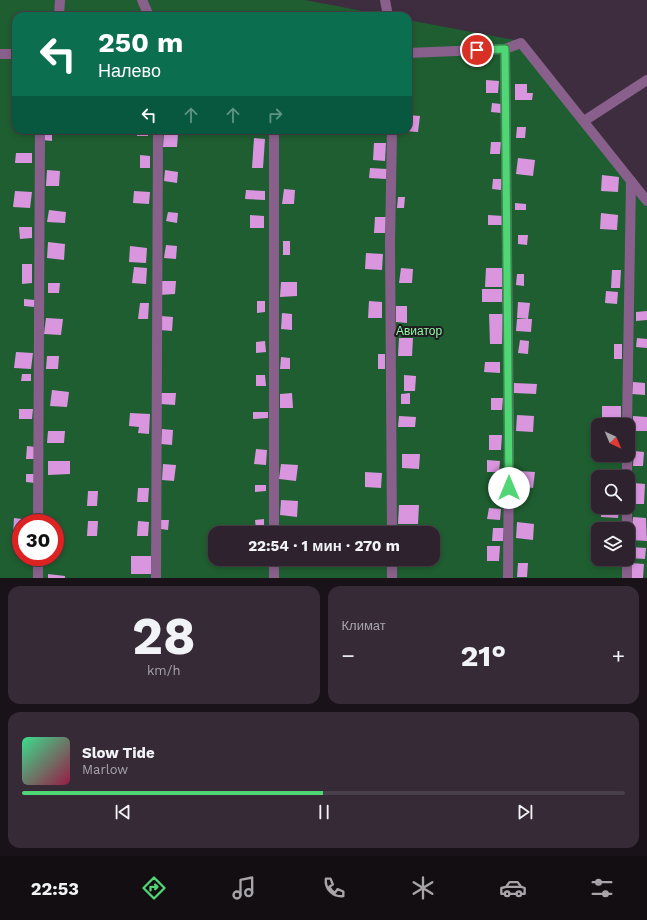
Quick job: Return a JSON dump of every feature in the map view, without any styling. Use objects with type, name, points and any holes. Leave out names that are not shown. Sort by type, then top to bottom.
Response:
[{"type":"street","points":[[59,12],[60,0]]},
{"type":"street","points":[[142,0],[146,12]]},
{"type":"street","points":[[385,0],[387,12]]},
{"type":"street","points":[[412,52],[505,49],[521,43],[647,201]]},
{"type":"street","points":[[505,49],[509,442],[508,578]]},
{"type":"street","points":[[0,54],[12,54]]},
{"type":"street","points":[[584,121],[647,80]]},
{"type":"street","points":[[38,514],[40,134]]},
{"type":"street","points":[[156,578],[158,134]]},
{"type":"street","points":[[274,134],[274,526]]},
{"type":"street","points":[[392,134],[390,242],[392,526]]},
{"type":"street","points":[[627,418],[631,181]]},
{"type":"street","points":[[38,566],[38,578]]},
{"type":"street","points":[[274,566],[274,578]]},
{"type":"street","points":[[392,566],[392,578]]},
{"type":"street","points":[[627,566],[627,578]]},
{"type":"green space","name":"Авиатор","points":[[0,0],[305,0],[368,12],[12,12],[12,134],[412,134],[412,21],[520,41],[647,195],[647,578],[0,578]]},
{"type":"building","points":[[486,80],[499,81],[498,93],[486,93]]},
{"type":"building","points":[[515,84],[527,84],[527,93],[533,93],[532,100],[515,100]]},
{"type":"building","points":[[492,103],[501,104],[501,113],[491,112]]},
{"type":"building","points":[[412,115],[420,116],[418,132],[412,132]]},
{"type":"building","points":[[517,127],[526,127],[525,138],[516,138]]},
{"type":"building","points":[[43,134],[52,134],[52,141],[43,140]]},
{"type":"building","points":[[137,134],[148,134],[148,136],[137,136]]},
{"type":"building","points":[[164,134],[178,134],[177,147],[163,147]]},
{"type":"building","points":[[254,138],[265,139],[263,168],[252,168]]},
{"type":"building","points":[[491,142],[501,142],[500,154],[490,154]]},
{"type":"building","points":[[374,143],[386,143],[385,161],[373,160]]},
{"type":"building","points":[[16,153],[32,153],[32,163],[15,163]]},
{"type":"building","points":[[140,155],[150,156],[150,168],[140,168]]},
{"type":"building","points":[[518,158],[535,160],[533,176],[516,174]]},
{"type":"building","points":[[370,168],[387,169],[386,179],[369,178]]},
{"type":"building","points":[[47,170],[60,171],[59,186],[46,186]]},
{"type":"building","points":[[165,170],[178,172],[177,183],[164,181]]},
{"type":"building","points":[[602,175],[619,177],[618,192],[601,191]]},
{"type":"building","points":[[493,179],[502,179],[501,190],[492,189]]},
{"type":"building","points":[[284,189],[295,190],[294,204],[282,204]]},
{"type":"building","points":[[246,190],[265,191],[265,200],[245,199]]},
{"type":"building","points":[[15,191],[32,192],[30,208],[13,207]]},
{"type":"building","points":[[134,191],[150,192],[149,204],[133,203]]},
{"type":"building","points":[[398,197],[405,197],[404,208],[397,208]]},
{"type":"building","points":[[515,203],[526,204],[526,210],[515,210]]},
{"type":"building","points":[[49,210],[66,212],[65,223],[47,222]]},
{"type":"building","points":[[168,212],[178,213],[177,223],[166,221]]},
{"type":"building","points":[[601,213],[618,215],[617,230],[600,229]]},
{"type":"building","points":[[250,215],[264,216],[264,228],[250,228]]},
{"type":"building","points":[[488,215],[503,216],[502,225],[488,225]]},
{"type":"building","points":[[375,217],[386,217],[385,233],[374,233]]},
{"type":"building","points":[[19,227],[32,227],[32,238],[20,239]]},
{"type":"building","points":[[518,235],[528,235],[527,245],[518,244]]},
{"type":"building","points":[[283,241],[290,241],[290,255],[283,255]]},
{"type":"building","points":[[48,242],[65,244],[64,260],[47,258]]},
{"type":"building","points":[[166,245],[177,246],[176,259],[164,258]]},
{"type":"building","points":[[130,246],[147,248],[146,263],[129,262]]},
{"type":"building","points":[[366,253],[383,254],[382,270],[365,269]]},
{"type":"building","points":[[22,264],[32,264],[32,283],[22,284]]},
{"type":"building","points":[[134,267],[147,268],[146,284],[132,283]]},
{"type":"building","points":[[401,268],[413,269],[412,283],[399,283]]},
{"type":"building","points":[[486,268],[503,268],[503,287],[485,287]]},
{"type":"building","points":[[612,270],[621,270],[620,288],[611,288]]},
{"type":"building","points":[[517,274],[524,274],[524,286],[516,285]]},
{"type":"building","points":[[160,281],[176,281],[175,294],[159,295]]},
{"type":"building","points":[[281,282],[297,282],[297,296],[280,297]]},
{"type":"building","points":[[48,283],[60,283],[59,293],[48,293]]},
{"type":"building","points":[[482,289],[502,289],[502,302],[482,302]]},
{"type":"building","points":[[606,291],[618,292],[617,304],[605,303]]},
{"type":"building","points":[[24,299],[35,300],[34,307],[24,306]]},
{"type":"building","points":[[257,301],[265,301],[265,312],[257,313]]},
{"type":"building","points":[[369,301],[382,302],[382,318],[368,318]]},
{"type":"building","points":[[518,302],[530,303],[528,319],[517,318]]},
{"type":"building","points":[[140,303],[149,303],[148,319],[138,319]]},
{"type":"building","points":[[396,306],[407,306],[407,323],[396,322]]},
{"type":"building","points":[[647,311],[647,320],[636,321],[636,312]]},
{"type":"building","points":[[282,313],[292,314],[292,330],[281,329]]},
{"type":"building","points":[[489,314],[503,314],[502,344],[490,344]]},
{"type":"building","points":[[161,316],[173,317],[172,331],[160,330]]},
{"type":"building","points":[[46,318],[63,319],[61,335],[44,334]]},
{"type":"building","points":[[517,319],[532,319],[531,332],[516,331]]},
{"type":"building","points":[[399,338],[413,338],[412,356],[398,356]]},
{"type":"building","points":[[637,338],[647,339],[647,348],[636,347]]},
{"type":"building","points":[[520,340],[529,341],[528,354],[518,353]]},
{"type":"building","points":[[265,341],[266,352],[256,353],[256,342]]},
{"type":"building","points":[[614,344],[622,344],[622,359],[614,359]]},
{"type":"building","points":[[16,352],[33,353],[31,369],[14,368]]},
{"type":"building","points":[[378,354],[385,354],[385,369],[378,369]]},
{"type":"building","points":[[47,356],[59,356],[58,369],[46,369]]},
{"type":"building","points":[[281,357],[290,358],[290,369],[280,369]]},
{"type":"building","points":[[485,362],[500,362],[500,373],[484,372]]},
{"type":"building","points":[[22,374],[31,374],[31,381],[21,381]]},
{"type":"building","points":[[256,375],[265,375],[266,386],[256,386]]},
{"type":"building","points":[[404,375],[416,376],[415,391],[404,391]]},
{"type":"building","points":[[633,382],[645,383],[645,395],[632,394]]},
{"type":"building","points":[[514,383],[537,384],[536,394],[514,393]]},
{"type":"building","points":[[52,390],[69,392],[67,407],[50,406]]},
{"type":"building","points":[[161,393],[176,393],[175,405],[160,404]]},
{"type":"building","points":[[292,393],[293,408],[280,408],[280,394]]},
{"type":"building","points":[[410,393],[410,404],[401,404],[401,394]]},
{"type":"building","points":[[491,398],[503,398],[502,410],[491,410]]},
{"type":"building","points":[[602,406],[621,406],[621,418],[602,418]]},
{"type":"building","points":[[19,409],[33,409],[32,419],[19,419]]},
{"type":"building","points":[[253,412],[268,412],[268,418],[253,419]]},
{"type":"building","points":[[130,413],[150,414],[149,434],[138,433],[139,427],[129,426]]},
{"type":"building","points":[[517,415],[534,416],[533,432],[516,431]]},
{"type":"building","points":[[399,416],[416,417],[415,427],[398,427]]},
{"type":"building","points":[[633,416],[647,417],[647,431],[635,431],[635,418],[633,418]]},
{"type":"building","points":[[162,429],[173,430],[172,445],[161,444]]},
{"type":"building","points":[[48,431],[65,431],[64,443],[47,443]]},
{"type":"building","points":[[489,435],[502,435],[501,450],[489,450]]},
{"type":"building","points":[[27,446],[36,447],[35,459],[26,459]]},
{"type":"building","points":[[256,449],[267,450],[266,465],[254,464]]},
{"type":"building","points":[[635,451],[644,452],[643,466],[633,466],[633,462],[635,462]]},
{"type":"building","points":[[402,454],[420,454],[419,469],[402,468]]},
{"type":"building","points":[[487,460],[500,461],[499,472],[487,472]]},
{"type":"building","points":[[48,461],[70,461],[70,474],[48,475]]},
{"type":"building","points":[[163,464],[176,465],[174,481],[162,480]]},
{"type":"building","points":[[281,464],[298,465],[296,481],[279,479]]},
{"type":"building","points":[[518,471],[535,472],[533,488],[517,486]]},
{"type":"building","points":[[365,472],[382,473],[381,488],[365,487]]},
{"type":"building","points":[[26,474],[35,474],[35,483],[26,482]]},
{"type":"building","points":[[635,483],[645,484],[644,504],[635,504]]},
{"type":"building","points":[[255,485],[266,485],[266,491],[255,492]]},
{"type":"building","points":[[138,488],[149,488],[148,502],[137,502]]},
{"type":"building","points":[[88,491],[98,491],[97,506],[87,506]]},
{"type":"building","points":[[281,500],[298,501],[297,517],[280,515]]},
{"type":"building","points":[[399,505],[419,505],[418,524],[398,524]]},
{"type":"building","points":[[489,508],[501,509],[500,520],[487,519]]},
{"type":"building","points":[[601,514],[618,514],[618,518],[601,517]]},
{"type":"building","points":[[633,517],[646,518],[647,541],[635,540],[635,522],[633,522]]},
{"type":"building","points":[[264,519],[264,526],[256,526],[255,520]]},
{"type":"building","points":[[161,520],[169,520],[168,530],[161,529]]},
{"type":"building","points":[[88,521],[98,521],[97,536],[87,536]]},
{"type":"building","points":[[138,521],[149,522],[148,536],[137,536]]},
{"type":"building","points":[[517,522],[534,524],[533,540],[516,538]]},
{"type":"building","points":[[493,528],[504,528],[503,541],[492,541]]},
{"type":"building","points":[[487,546],[500,546],[499,561],[487,561]]},
{"type":"building","points":[[635,547],[646,548],[645,559],[635,558]]},
{"type":"building","points":[[131,556],[151,556],[151,574],[131,574]]},
{"type":"building","points":[[518,563],[528,563],[527,577],[517,577]]},
{"type":"building","points":[[635,563],[644,564],[643,578],[630,578],[631,566],[635,566]]},
{"type":"building","points":[[48,574],[65,576],[65,578],[48,578]]},
{"type":"route","points":[[477,50],[505,49],[509,488]]}]
